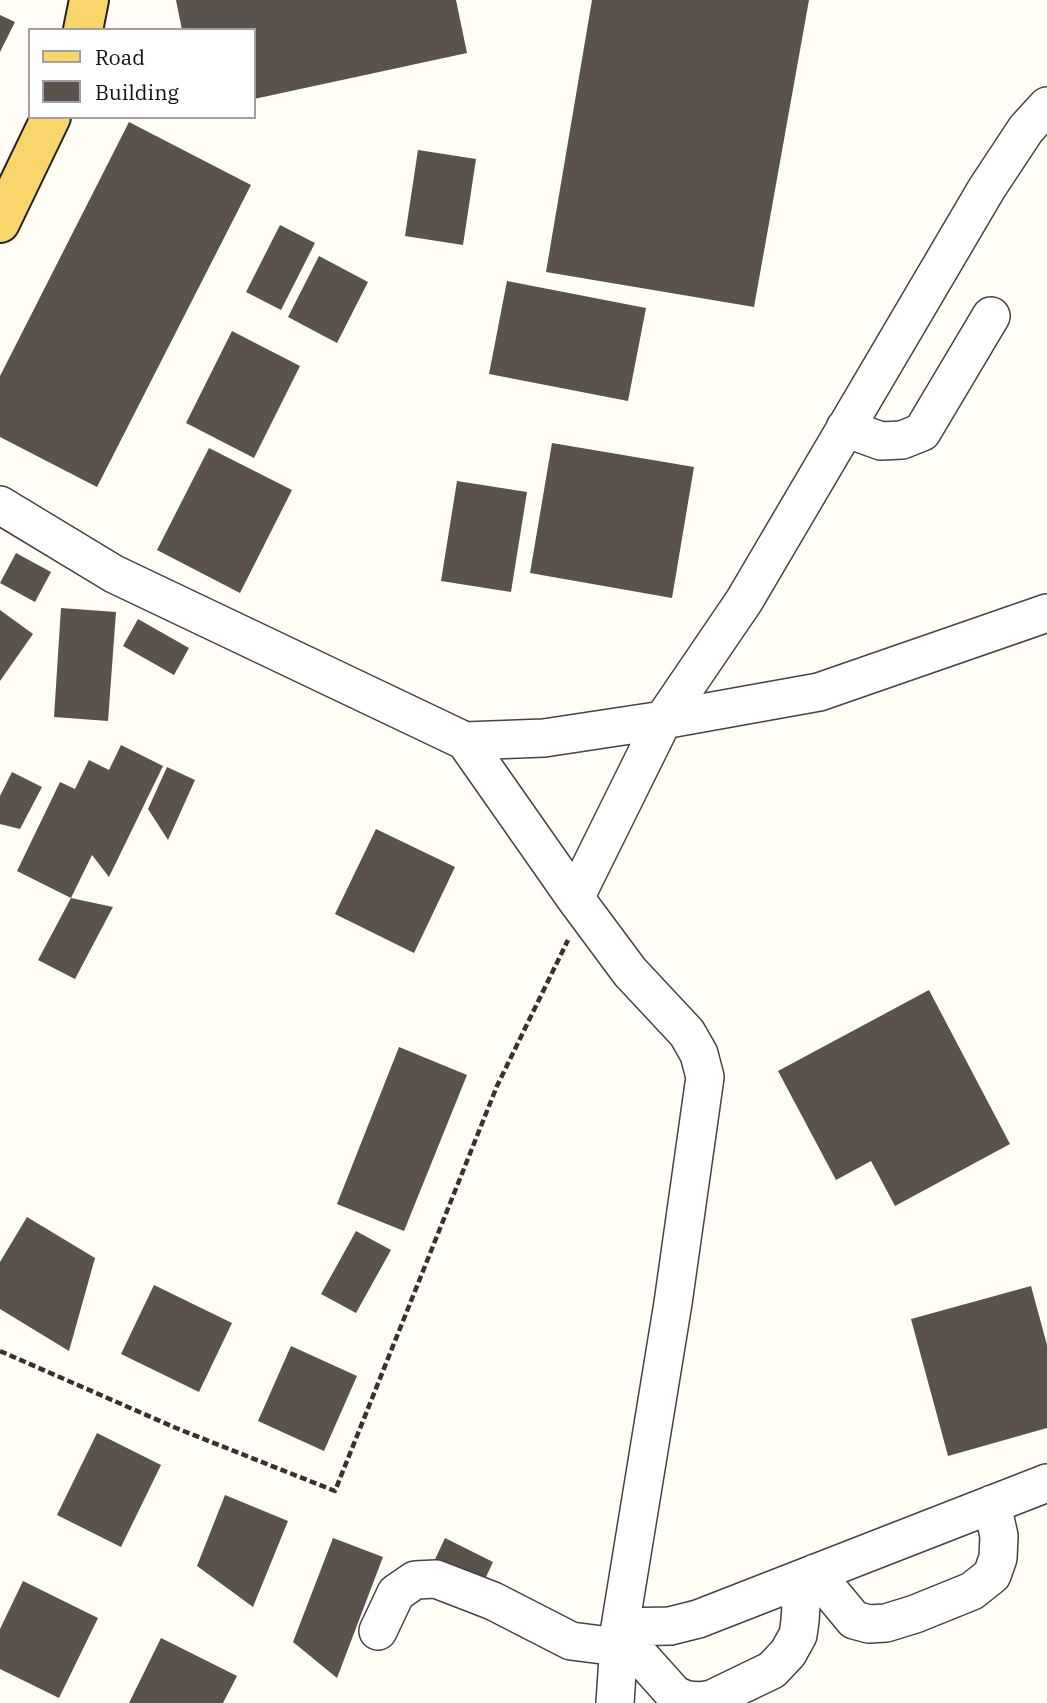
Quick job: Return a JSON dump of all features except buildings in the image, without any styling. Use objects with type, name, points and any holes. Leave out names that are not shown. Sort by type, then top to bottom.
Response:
[{"type":"main road","points":[[83,28],[89,0]]},
{"type":"main road","points":[[0,223],[50,119]]},
{"type":"lane","points":[[579,903],[663,720],[744,601],[987,188],[1026,130],[1047,106]]},
{"type":"lane","points":[[845,428],[881,441],[902,440],[922,432],[991,316]]},
{"type":"lane","points":[[0,505],[114,574],[465,741],[544,738],[819,692],[1047,613]]},
{"type":"lane","points":[[465,741],[630,972],[687,1033],[699,1054],[705,1077],[673,1303],[619,1637],[615,1703]]},
{"type":"lane","points":[[378,1631],[396,1593],[415,1580],[436,1579],[494,1601],[571,1642],[619,1637],[670,1626],[698,1619],[1047,1483]]},
{"type":"lane","points":[[804,1577],[854,1620],[869,1624],[886,1623],[915,1614],[972,1591],[992,1575],[998,1558],[999,1536],[992,1504]]},
{"type":"lane","points":[[619,1637],[675,1695],[687,1700],[712,1699],[772,1670],[788,1653],[798,1634],[804,1577]]},
{"type":"path","points":[[0,1352],[176,1428],[335,1491],[498,1086],[579,903]]}]
